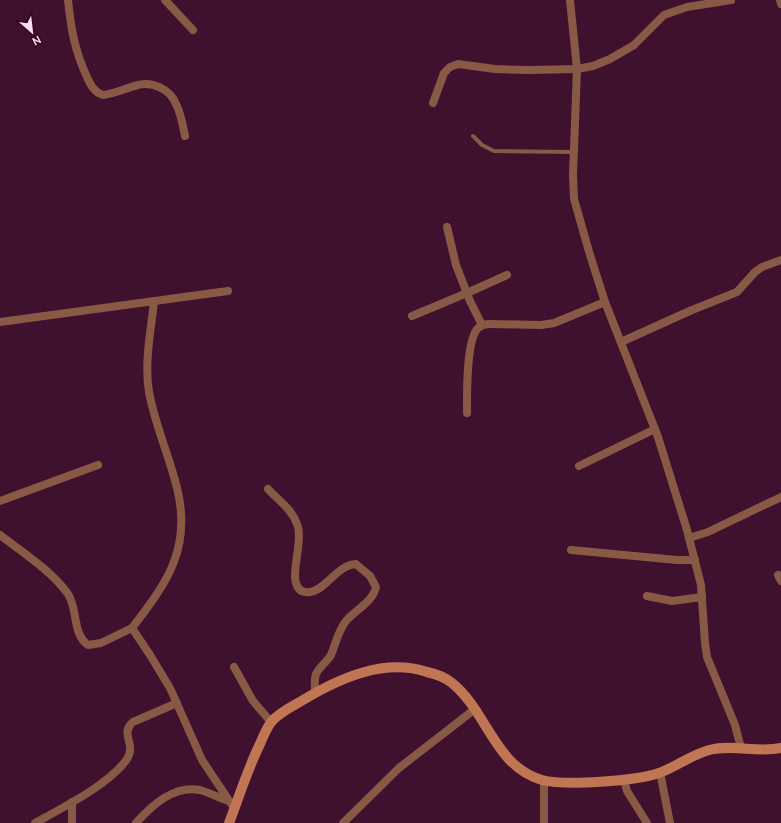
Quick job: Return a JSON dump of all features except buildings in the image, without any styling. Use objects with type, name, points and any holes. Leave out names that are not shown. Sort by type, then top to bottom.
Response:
[{"type":"street","points":[[68,0],[74,45],[93,90],[98,94],[103,95],[140,84],[153,84],[160,87],[173,98],[176,103],[186,136]]},
{"type":"street","points":[[165,0],[193,30]]},
{"type":"street","points":[[570,0],[577,69],[574,199],[605,302],[655,429],[689,538],[701,585],[705,643],[708,658],[736,725],[741,748]]},
{"type":"street","points":[[433,103],[444,72],[450,67],[458,64],[529,70],[577,69],[593,66],[625,51],[634,45],[664,15],[695,3],[731,0]]},
{"type":"street","points":[[780,0],[781,4]]},
{"type":"street","points":[[447,227],[452,254],[467,293],[482,325]]},
{"type":"street","points":[[621,342],[685,313],[737,292],[755,272],[762,267],[781,260]]},
{"type":"street","points":[[412,316],[506,275]]},
{"type":"street","points":[[0,322],[228,291]]},
{"type":"street","points":[[0,535],[50,574],[68,594],[74,610],[80,636],[88,645],[101,643],[132,628],[165,584],[179,548],[182,523],[178,488],[156,420],[149,391],[147,370],[154,301]]},
{"type":"street","points":[[467,414],[470,352],[476,331],[482,325],[541,325],[554,323],[605,302]]},
{"type":"street","points":[[579,466],[655,429]]},
{"type":"street","points":[[0,501],[98,464]]},
{"type":"street","points":[[268,489],[284,504],[297,525],[298,548],[295,577],[299,589],[304,592],[313,591],[347,566],[356,564],[370,576],[376,587],[375,594],[354,612],[340,628],[331,654],[320,667],[316,675],[315,693]]},
{"type":"street","points":[[689,538],[708,532],[781,497]]},
{"type":"street","points":[[571,550],[677,560],[695,560]]},
{"type":"street","points":[[647,596],[672,601],[702,597]]},
{"type":"street","points":[[132,628],[170,688],[202,760],[232,805]]},
{"type":"street","points":[[234,667],[249,695],[272,722]]},
{"type":"street","points":[[229,823],[232,805],[272,722],[282,713],[315,693],[362,672],[382,668],[405,667],[423,670],[442,676],[452,682],[464,694],[482,719],[494,740],[511,762],[522,771],[544,780],[571,782],[624,780],[648,776],[660,772],[708,750],[720,748],[741,748],[780,750]]},
{"type":"street","points":[[35,823],[72,802],[114,774],[128,758],[130,747],[127,731],[128,727],[133,722],[177,703]]},
{"type":"street","points":[[342,823],[399,768],[475,709]]},
{"type":"street","points":[[660,772],[670,823]]},
{"type":"street","points":[[544,780],[544,823]]},
{"type":"street","points":[[624,780],[628,791],[646,823]]},
{"type":"street","points":[[136,823],[147,811],[163,799],[177,791],[187,789],[200,790],[232,805]]},
{"type":"street","points":[[72,802],[72,823]]},
{"type":"lane","points":[[473,136],[482,145],[494,151],[574,152]]}]
